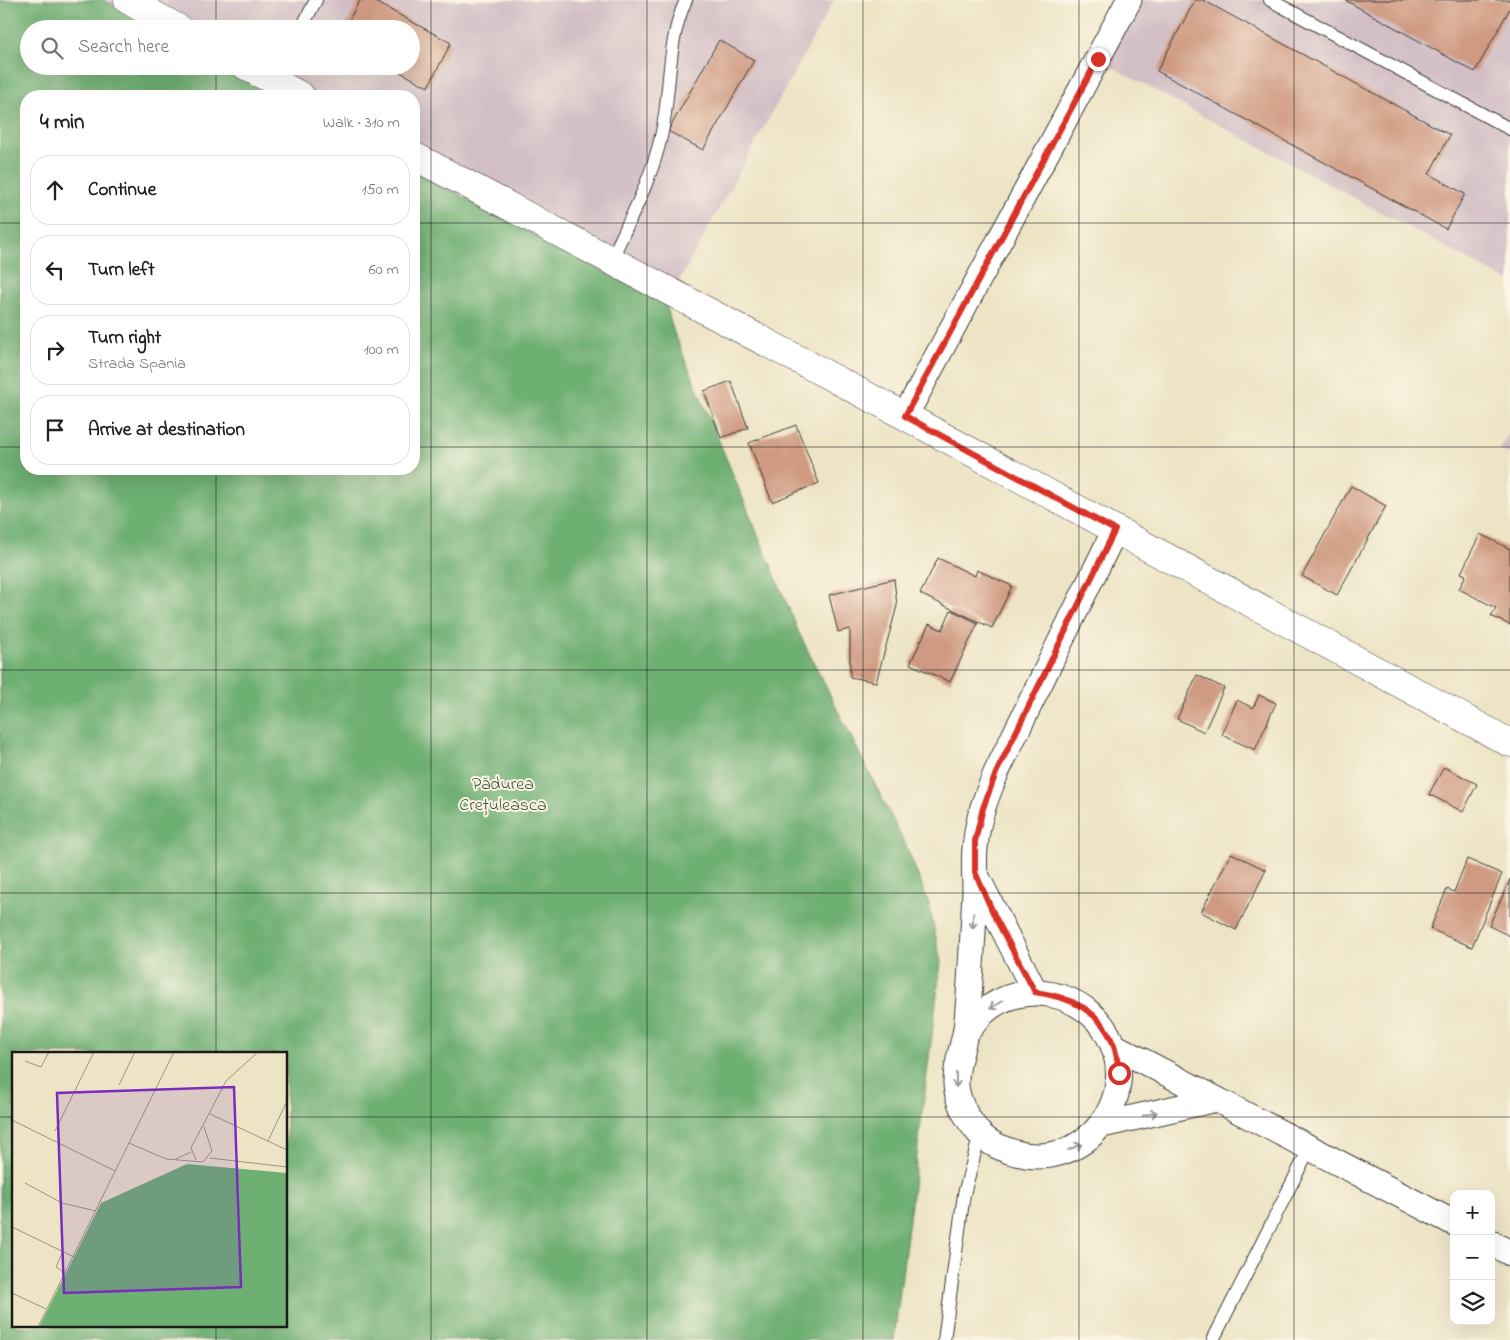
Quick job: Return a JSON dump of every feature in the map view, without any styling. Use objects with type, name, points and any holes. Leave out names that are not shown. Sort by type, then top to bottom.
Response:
[{"type":"main road","points":[[128,0],[156,7],[170,20]]},
{"type":"main road","points":[[278,75],[294,90]]},
{"type":"main road","points":[[420,159],[905,416],[1510,743]]},
{"type":"street","points":[[905,416],[1130,0]]},
{"type":"street","points":[[966,1033],[984,1012],[1008,998],[1035,992],[1060,996],[1083,1007],[1102,1024],[1114,1046],[1119,1073],[1115,1101],[1102,1125],[1082,1144],[1057,1155],[1030,1157],[1004,1150],[980,1134],[964,1112],[956,1086],[957,1059],[966,1033],[975,841],[983,808],[996,773],[1115,530]]},
{"type":"street","points":[[975,872],[995,917],[1035,992]]},
{"type":"street","points":[[1114,1046],[1450,1221]]},
{"type":"street","points":[[1102,1125],[1216,1099]]},
{"type":"street","points":[[1495,1245],[1510,1253]]},
{"type":"lane","points":[[611,260],[652,168],[662,132],[675,36],[686,0]]},
{"type":"lane","points":[[1270,0],[1510,129]]},
{"type":"lane","points":[[304,20],[313,1]]},
{"type":"lane","points":[[944,1340],[964,1194],[980,1134]]},
{"type":"lane","points":[[1213,1340],[1310,1147]]},
{"type":"shaded area","points":[[104,0],[834,0],[666,305],[420,174],[420,90],[265,90],[238,75],[420,75],[420,20],[139,20]]},
{"type":"shaded area","points":[[1129,0],[1510,0],[1510,282],[1097,59]]},
{"type":"shaded area","points":[[1510,431],[1510,455],[1500,450]]},
{"type":"green space","name":"Pădurea Crețuleasca","points":[[0,0],[104,0],[139,20],[20,20],[20,75],[238,75],[264,90],[20,90],[20,475],[420,475],[420,174],[666,305],[674,333],[799,633],[908,850],[929,904],[941,962],[894,1340],[0,1340]]},
{"type":"building","points":[[360,0],[372,0],[409,20],[349,20]]},
{"type":"building","points":[[1195,0],[1203,0],[1450,135],[1429,174],[1465,194],[1446,229],[1157,71]]},
{"type":"building","points":[[1345,0],[1510,0],[1510,8],[1475,72]]},
{"type":"building","points":[[420,26],[451,43],[428,87],[406,75],[420,75]]},
{"type":"building","points":[[719,40],[754,60],[703,150],[668,131]]},
{"type":"building","points":[[731,381],[748,428],[721,438],[704,391]]},
{"type":"building","points":[[796,425],[819,483],[772,502],[749,443]]},
{"type":"building","points":[[1351,486],[1386,506],[1337,595],[1302,576]]},
{"type":"building","points":[[1480,534],[1510,549],[1510,625],[1491,616],[1496,608],[1459,589],[1466,575],[1461,573]]},
{"type":"building","points":[[938,558],[975,576],[977,570],[1012,586],[992,628],[920,594]]},
{"type":"building","points":[[894,579],[897,606],[876,682],[850,677],[850,629],[838,632],[829,595]]},
{"type":"building","points":[[951,610],[978,623],[950,682],[910,664],[929,624],[942,630]]},
{"type":"building","points":[[1197,675],[1224,688],[1204,732],[1177,719]]},
{"type":"building","points":[[1259,695],[1276,703],[1255,750],[1222,735],[1237,700],[1253,708]]},
{"type":"building","points":[[1444,767],[1477,784],[1463,812],[1429,794]]},
{"type":"building","points":[[1231,853],[1266,870],[1236,930],[1201,912]]},
{"type":"building","points":[[1467,859],[1502,874],[1472,947],[1430,929],[1447,889],[1454,892]]},
{"type":"building","points":[[1510,879],[1510,936],[1489,926]]},
{"type":"route","points":[[1098,59],[905,416],[1115,530],[996,773],[983,808],[975,841],[975,872],[995,917],[1035,992],[1060,996],[1083,1007],[1102,1024],[1114,1046],[1119,1073]]}]
